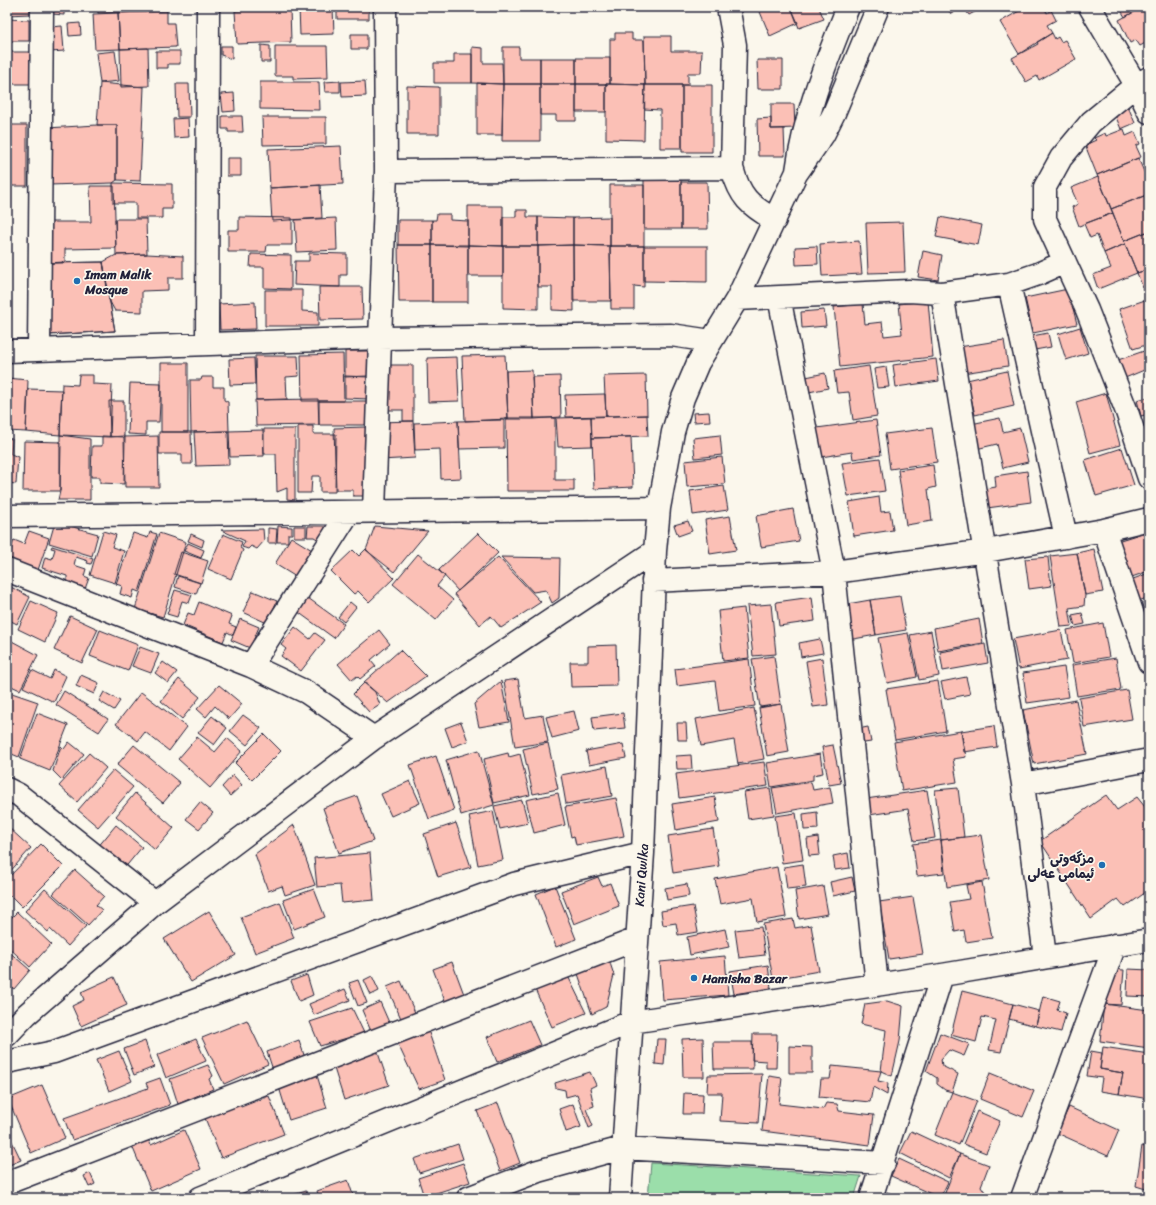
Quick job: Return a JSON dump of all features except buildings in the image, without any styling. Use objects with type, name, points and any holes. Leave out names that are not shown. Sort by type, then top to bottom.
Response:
[{"type":"street","points":[[39,349],[42,7]]},
{"type":"street","points":[[207,344],[208,7]]},
{"type":"street","points":[[374,511],[386,171],[385,7]]},
{"type":"street","points":[[728,7],[735,45],[732,168],[737,186],[743,197],[754,208],[775,220]]},
{"type":"street","points":[[796,174],[808,111],[818,81],[848,7]]},
{"type":"street","points":[[796,174],[811,155],[834,114],[878,7]]},
{"type":"street","points":[[1090,7],[1142,81],[1149,112]]},
{"type":"street","points":[[1142,81],[1091,122],[1061,158],[1045,187],[1045,219],[1087,310],[1127,412],[1149,478]]},
{"type":"street","points":[[386,171],[732,168]]},
{"type":"street","name":"Kani Qwlka","points":[[620,1198],[622,1148],[643,853],[655,551],[659,508],[673,432],[683,398],[698,363],[737,299],[796,174]]},
{"type":"street","points":[[737,299],[909,291],[942,293],[1009,284],[1038,274],[1065,262]]},
{"type":"street","points":[[1009,284],[1066,536]]},
{"type":"street","points":[[942,293],[986,551],[1023,784],[1045,957]]},
{"type":"street","points":[[779,298],[834,572],[877,985]]},
{"type":"street","points":[[7,351],[380,338],[671,335],[711,341]]},
{"type":"street","points":[[7,516],[659,508]]},
{"type":"street","points":[[251,666],[349,512]]},
{"type":"street","points":[[654,581],[834,572],[986,551],[1104,530],[1149,519]]},
{"type":"street","points":[[1104,530],[1149,662]]},
{"type":"street","points":[[7,1035],[27,1014],[155,903],[374,738],[655,551]]},
{"type":"street","points":[[7,570],[251,666],[306,692],[374,738]]},
{"type":"street","points":[[1023,784],[1149,760]]},
{"type":"street","points":[[7,790],[19,795],[155,903]]},
{"type":"street","points":[[7,1062],[54,1052],[514,884],[643,853]]},
{"type":"street","points":[[7,1184],[637,939]]},
{"type":"street","points":[[200,1198],[631,1022],[942,975],[1149,940]]},
{"type":"street","points":[[1022,1198],[1115,945]]},
{"type":"street","points":[[872,1198],[942,975]]},
{"type":"street","points":[[468,1198],[538,1172],[622,1148],[884,1163]]},
{"type":"green space","points":[[651,1163],[861,1176],[854,1198],[648,1198]]},
{"type":"place","name":"Imam Malik Mosque","points":[[77,281]]},
{"type":"place","name":"مزگەوتی ئیمامی عەلی","points":[[1102,865]]},
{"type":"place","name":"Hamisha Bazar","points":[[694,978]]}]
